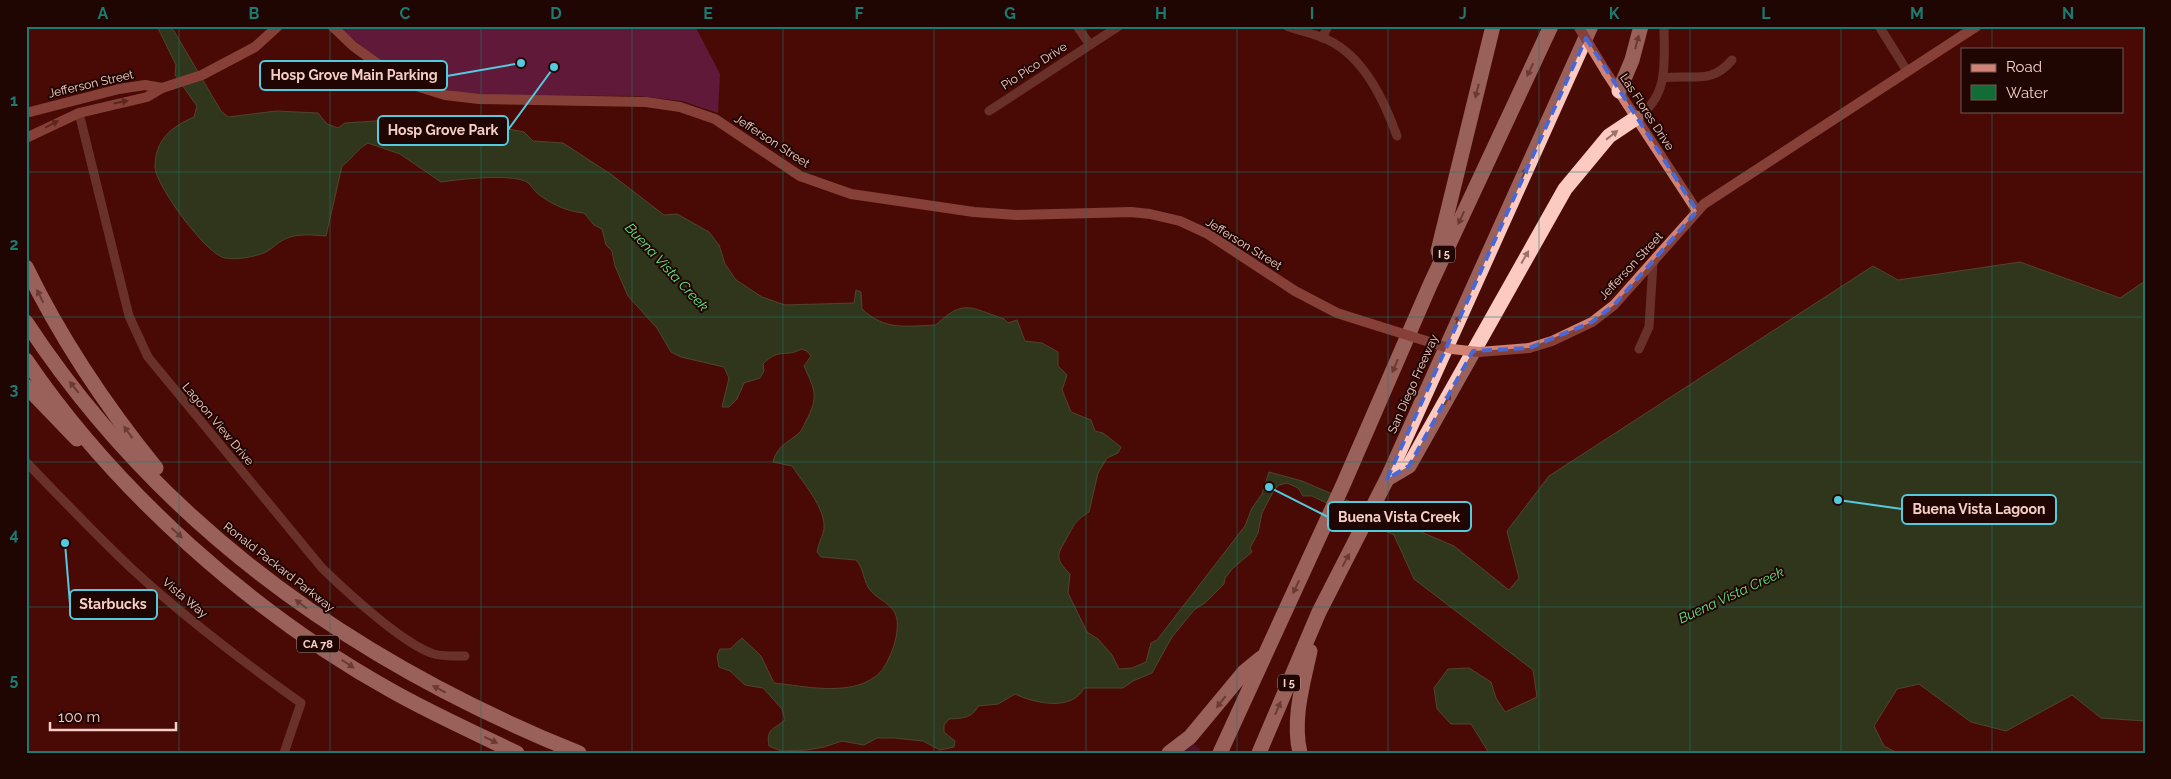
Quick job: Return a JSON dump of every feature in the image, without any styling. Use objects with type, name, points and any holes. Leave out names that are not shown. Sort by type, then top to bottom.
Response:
[{"type":"highway","points":[[1430,284],[1493,26]]},
{"type":"highway","name":"San Diego Freeway","points":[[1220,753],[1327,521],[1430,284],[1551,26]]},
{"type":"highway","name":"San Diego Freeway","points":[[1259,753],[1319,612],[1376,503],[1591,26]]},
{"type":"highway","points":[[1619,91],[1632,60],[1641,26]]},
{"type":"highway","points":[[1387,479],[1409,466],[1565,189],[1609,136],[1636,118]]},
{"type":"highway","points":[[26,267],[53,321],[104,400],[202,525]]},
{"type":"highway","name":"Ronald Packard Parkway","points":[[26,322],[69,382],[119,442],[202,525],[258,573],[322,620],[364,647],[476,709],[579,753]]},
{"type":"highway","name":"CA 78","points":[[26,360],[66,413],[142,500],[240,587],[310,639],[390,690],[442,718],[518,753]]},
{"type":"highway","points":[[26,386],[47,410],[142,500]]},
{"type":"highway","points":[[1300,753],[1297,739],[1300,697],[1319,612]]},
{"type":"highway","points":[[1169,753],[1194,732],[1244,672],[1266,653]]},
{"type":"main road","name":"Jefferson Street","points":[[26,138],[79,113],[147,97],[162,88],[218,68],[255,47],[278,26]]},
{"type":"main road","name":"Jefferson Street","points":[[332,26],[353,46],[382,67],[416,86],[445,95],[479,100],[646,102],[680,107],[715,119],[800,176],[851,194],[974,212],[1016,215],[1131,212],[1180,221],[1208,234],[1295,291],[1337,312],[1452,349],[1480,352],[1529,348],[1592,322],[1614,305],[1697,211],[1710,200],[1977,26]]},
{"type":"main road","name":"Las Flores Drive","points":[[1578,26],[1697,211]]},
{"type":"main road","name":"Jefferson Street","points":[[26,113],[86,96],[136,86],[145,85],[162,88]]},
{"type":"street","points":[[1077,26],[1090,45]]},
{"type":"street","name":"Pio Pico Drive","points":[[989,110],[1119,26]]},
{"type":"street","points":[[1287,26],[1328,40],[1354,58],[1388,110],[1397,136]]},
{"type":"street","points":[[1322,38],[1328,26]]},
{"type":"street","points":[[1636,118],[1648,111],[1660,92],[1663,78],[1664,26]]},
{"type":"street","points":[[1878,26],[1908,71]]},
{"type":"street","points":[[1663,78],[1710,77],[1723,71],[1732,60]]},
{"type":"street","name":"Lagoon View Drive","points":[[79,113],[128,316],[148,356],[175,392],[322,568],[349,594],[407,640],[432,654],[465,656]]},
{"type":"street","points":[[1639,349],[1650,327],[1653,263]]},
{"type":"street","name":"Vista Way","points":[[26,462],[97,536],[169,602],[218,642],[301,703],[284,753]]},
{"type":"highlighted area","points":[[1586,38],[1697,211],[1614,305],[1592,322],[1529,348],[1473,351],[1409,466],[1387,479]]},
{"type":"shaded area","points":[[337,26],[695,26],[720,74],[718,113],[682,101],[639,96],[476,95],[437,88],[407,76],[379,60]]},
{"type":"shaded area","points":[[1193,743],[1200,749],[1199,753],[1181,753]]},
{"type":"water","points":[[157,26],[169,26],[174,31],[221,111],[228,117],[276,111],[318,113],[327,124],[338,128],[345,123],[420,118],[447,121],[470,132],[504,128],[524,132],[533,141],[563,143],[612,175],[664,215],[677,214],[709,232],[719,245],[725,264],[736,280],[762,297],[785,305],[854,303],[856,290],[861,292],[862,309],[879,321],[896,326],[936,325],[961,308],[975,309],[1004,319],[1008,323],[1017,320],[1025,341],[1042,343],[1058,352],[1058,366],[1067,375],[1062,390],[1071,412],[1091,420],[1095,431],[1103,433],[1121,447],[1118,453],[1107,458],[1098,473],[1089,512],[1075,523],[1059,554],[1061,563],[1070,574],[1068,593],[1087,632],[1098,639],[1112,655],[1119,669],[1132,668],[1146,662],[1151,643],[1157,640],[1245,526],[1252,508],[1262,494],[1269,472],[1302,481],[1454,546],[1509,590],[1519,578],[1507,531],[1549,476],[1873,266],[1898,280],[2020,262],[2120,298],[2145,281],[2145,721],[2101,718],[2072,695],[2006,731],[1971,722],[1919,684],[1897,689],[1874,726],[1884,746],[1897,753],[1489,753],[1471,724],[1451,724],[1437,709],[1434,688],[1448,669],[1469,668],[1491,682],[1496,698],[1505,712],[1537,697],[1533,670],[1414,579],[1394,535],[1312,496],[1303,496],[1298,488],[1287,483],[1279,485],[1274,490],[1262,513],[1258,533],[1250,548],[1252,552],[1233,568],[1225,578],[1224,584],[1206,602],[1194,610],[1172,637],[1152,673],[1133,681],[1123,688],[1084,688],[1078,696],[1062,703],[1042,702],[1015,694],[998,704],[978,706],[969,716],[949,719],[944,725],[944,732],[955,741],[954,747],[940,750],[923,741],[877,738],[864,745],[842,741],[807,750],[781,751],[769,746],[768,740],[771,730],[785,720],[782,709],[763,688],[745,685],[730,671],[719,667],[717,656],[720,649],[730,649],[742,638],[761,656],[774,683],[812,688],[840,688],[865,682],[879,674],[886,665],[892,651],[897,627],[895,613],[871,591],[856,560],[821,557],[817,552],[824,529],[824,521],[818,504],[792,466],[773,462],[780,448],[801,431],[813,406],[813,388],[804,366],[811,356],[807,351],[801,349],[796,352],[778,354],[769,359],[763,364],[764,371],[760,378],[744,383],[737,399],[729,407],[722,407],[729,378],[724,367],[681,357],[671,352],[657,328],[628,296],[615,266],[612,251],[606,245],[602,229],[594,225],[584,213],[571,211],[552,203],[536,192],[530,184],[517,179],[484,178],[441,182],[400,154],[368,143],[360,148],[342,166],[326,236],[305,235],[290,237],[266,252],[246,258],[225,258],[217,254],[206,245],[183,218],[157,176],[156,158],[161,142],[178,125],[194,117],[197,106],[175,75],[176,65]]},
{"type":"place","name":"Hosp Grove Main Parking","points":[[521,63]]},
{"type":"place","name":"Hosp Grove Park","points":[[554,67]]},
{"type":"place","name":"Buena Vista Creek","points":[[1269,487]]},
{"type":"place","name":"Buena Vista Lagoon","points":[[1838,500]]},
{"type":"place","name":"Starbucks","points":[[65,543]]}]
